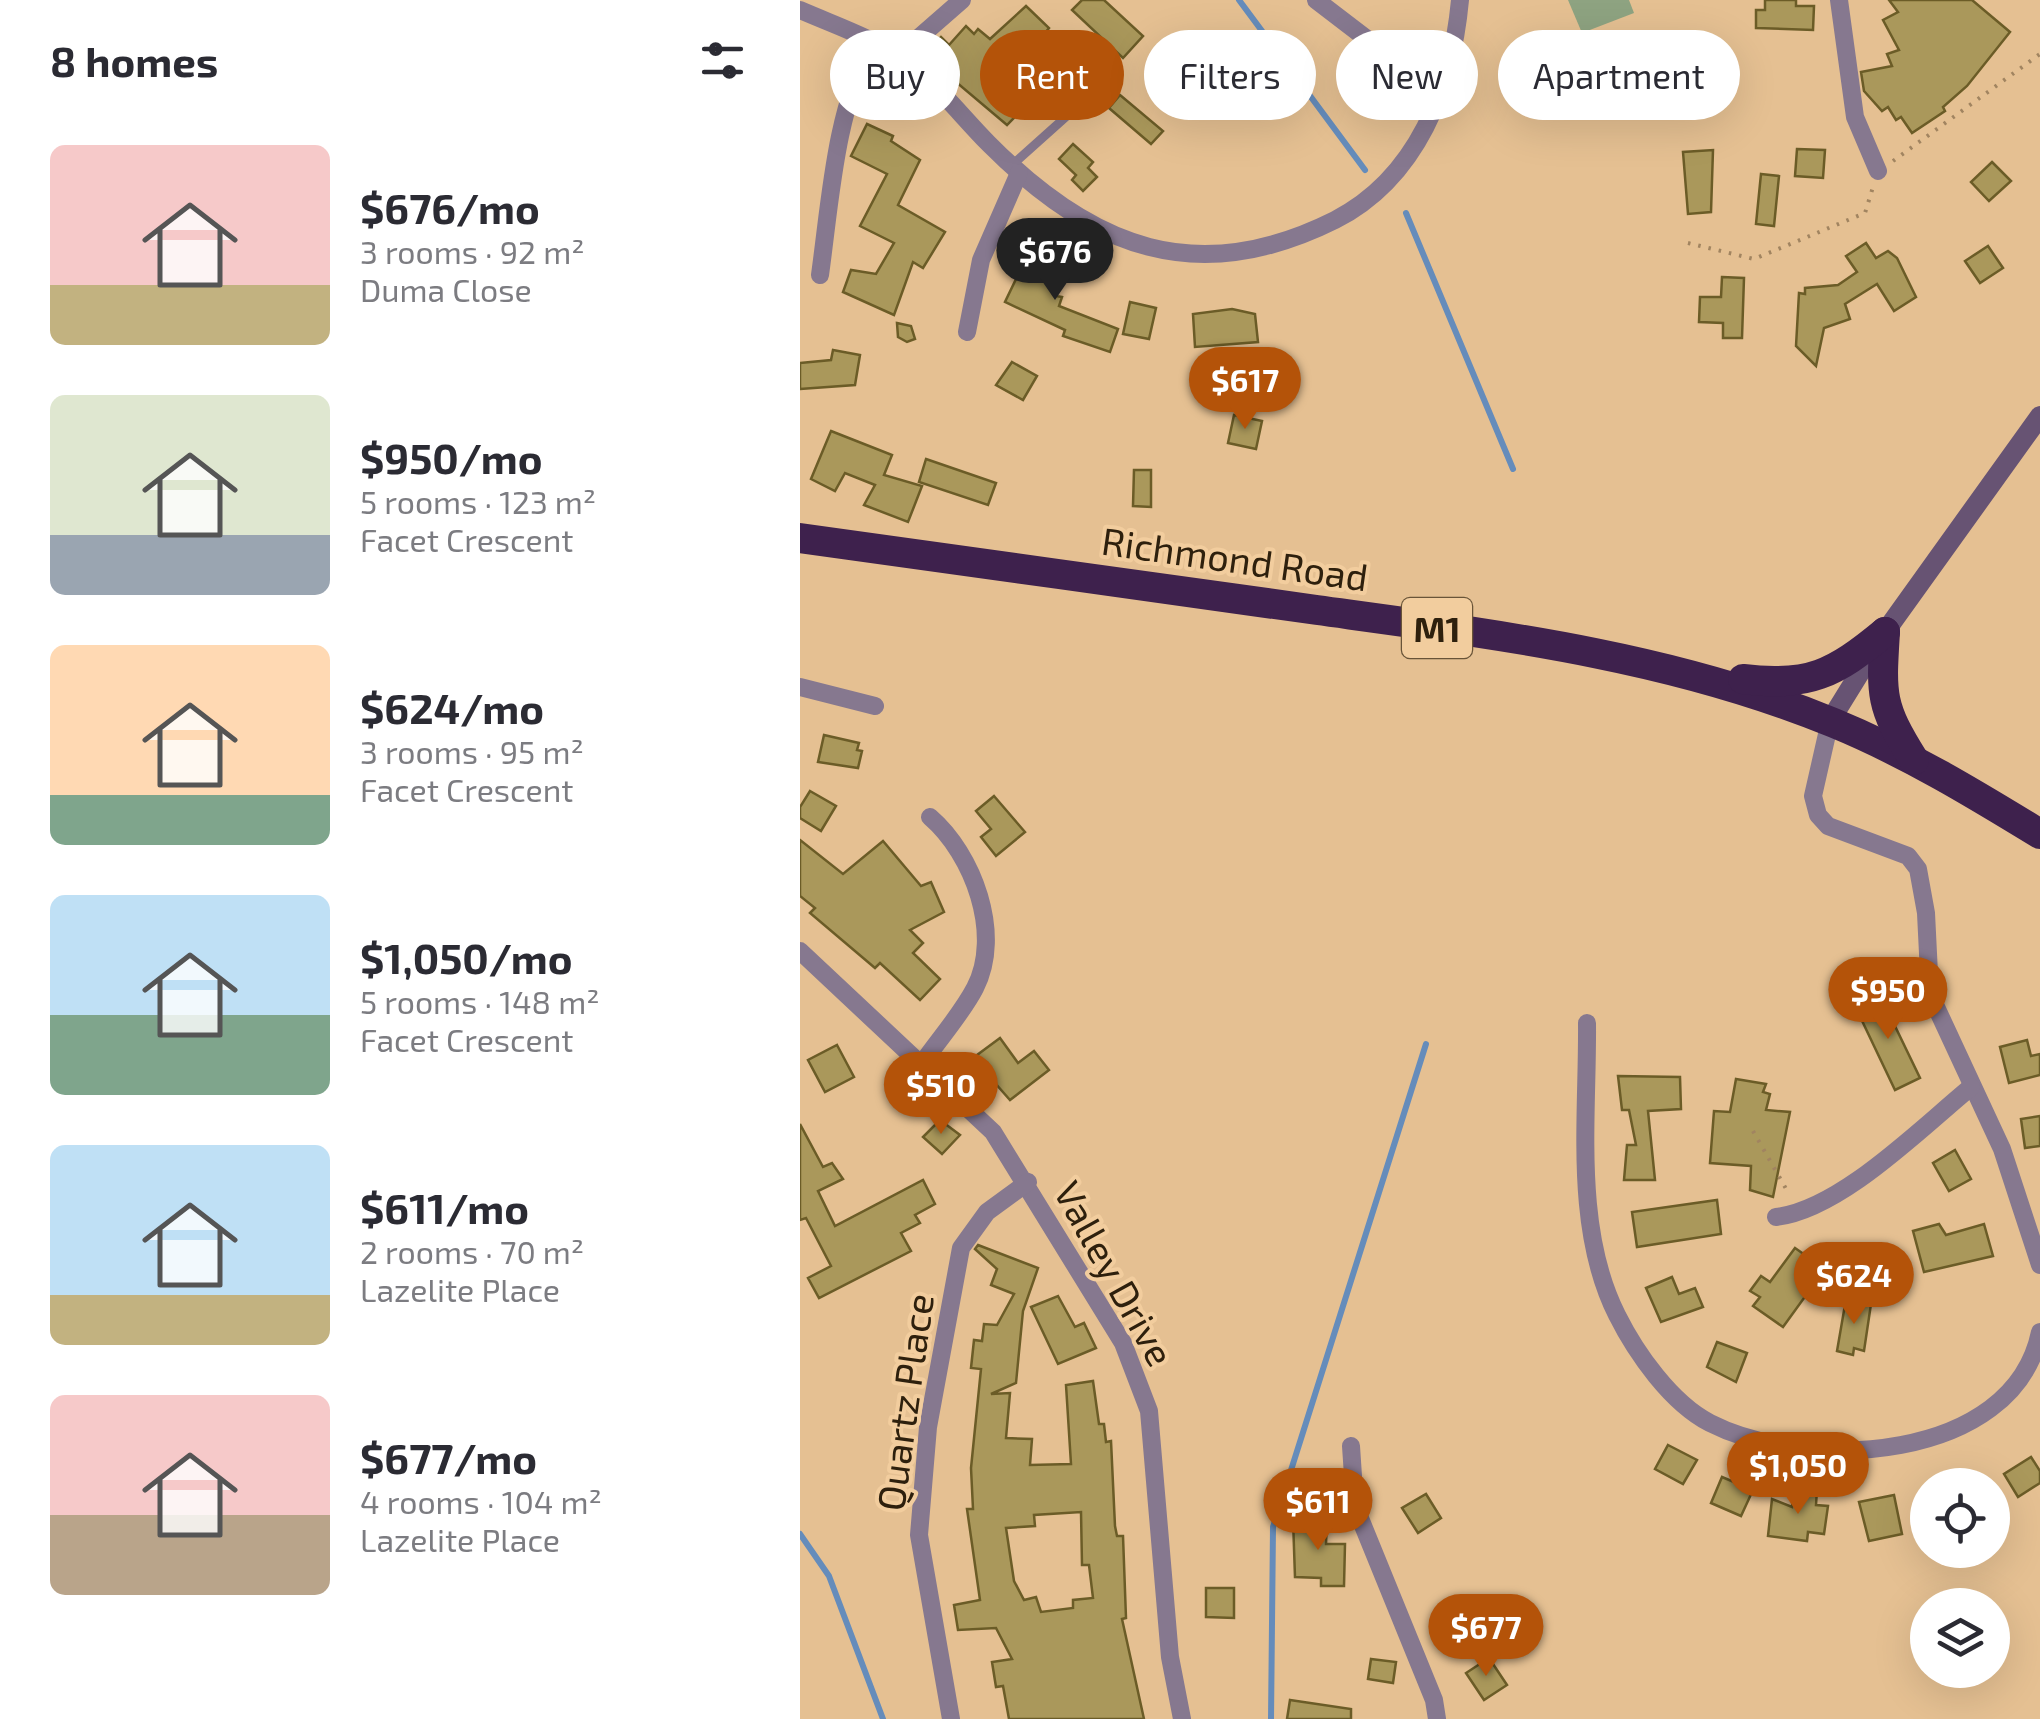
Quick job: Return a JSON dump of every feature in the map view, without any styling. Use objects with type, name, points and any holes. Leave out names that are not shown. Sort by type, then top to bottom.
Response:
[{"type":"highway","name":"Richmond Road","points":[[800,538],[1431,626],[1585,650],[1676,671],[1830,721],[1914,760],[2040,834]]},
{"type":"highway","points":[[1676,671],[1788,684],[1837,669],[1885,632]]},
{"type":"highway","points":[[1885,632],[1881,686],[1886,715],[1914,760]]},
{"type":"street","points":[[928,30],[962,0]]},
{"type":"street","points":[[1316,0],[1355,30]]},
{"type":"street","points":[[1455,30],[1460,0]]},
{"type":"street","points":[[1839,0],[1854,117],[1878,171]]},
{"type":"street","points":[[800,10],[845,30]]},
{"type":"street","points":[[960,115],[1015,170],[1092,228],[1142,248],[1183,256],[1243,253],[1300,238],[1356,210],[1413,152],[1428,120]]},
{"type":"street","points":[[820,275],[842,120]]},
{"type":"street","points":[[967,332],[981,260],[1015,170]]},
{"type":"street","points":[[2040,416],[1885,632],[1830,721],[1813,796],[1818,815],[1849,835],[1908,856],[1918,869],[1926,913],[1930,994],[2002,1150],[2040,1265]]},
{"type":"street","points":[[800,687],[875,706]]},
{"type":"street","points":[[921,1065],[976,987],[984,944],[981,907],[969,868],[948,832],[930,817]]},
{"type":"street","name":"Valley Drive","points":[[800,951],[993,1132],[1028,1182],[1123,1343],[1149,1410],[1170,1657],[1182,1719]]},
{"type":"street","points":[[1587,1023],[1588,1190],[1598,1260],[1616,1312],[1640,1353],[1692,1412],[1748,1440],[1830,1450],[1916,1442],[1970,1423],[2013,1390],[2037,1348],[2040,1332]]},
{"type":"street","points":[[1776,1218],[1814,1207],[1885,1158],[1971,1087]]},
{"type":"street","name":"Quartz Place","points":[[952,1719],[919,1535],[928,1427],[962,1248],[987,1212],[1028,1182]]},
{"type":"street","points":[[1351,1446],[1355,1506],[1434,1700],[1437,1719]]},
{"type":"lane","points":[[1015,170],[1067,120]]},
{"type":"path","points":[[1753,1131],[1792,1200],[1814,1207]]},
{"type":"green space","points":[[1568,0],[1629,0],[1634,13],[1581,30]]},
{"type":"building","points":[[1082,0],[1104,0],[1143,36],[1124,57],[1124,30],[1093,30],[1072,10]]},
{"type":"building","points":[[1765,0],[1796,0],[1796,6],[1814,6],[1813,30],[1756,28],[1756,10],[1765,10]]},
{"type":"building","points":[[1889,0],[1972,0],[2010,32],[1967,86],[1943,107],[1945,111],[1912,133],[1901,117],[1896,120],[1888,107],[1882,111],[1864,91],[1861,72],[1892,66],[1887,54],[1899,50],[1883,20],[1898,12]]},
{"type":"building","points":[[1026,6],[1049,28],[1047,30],[1000,30]]},
{"type":"building","points":[[966,26],[974,34],[978,29],[980,102],[960,85],[960,33]]},
{"type":"building","points":[[1124,98],[1144,115],[1144,120],[1163,131],[1151,144],[1123,120]]},
{"type":"building","points":[[867,124],[893,136],[891,141],[920,160],[898,205],[945,232],[923,268],[913,262],[894,315],[843,292],[851,270],[876,274],[894,243],[860,226],[887,174],[851,156]]},
{"type":"building","points":[[1073,144],[1093,162],[1088,168],[1097,177],[1083,191],[1072,180],[1076,175],[1059,159]]},
{"type":"building","points":[[1797,149],[1825,150],[1823,178],[1795,176]]},
{"type":"building","points":[[1713,150],[1711,212],[1688,214],[1683,152]]},
{"type":"building","points":[[1992,162],[2011,181],[1989,201],[1971,182]]},
{"type":"building","points":[[1761,174],[1779,176],[1774,226],[1756,224]]},
{"type":"building","points":[[1866,243],[1876,258],[1888,251],[1897,258],[1916,297],[1894,311],[1877,284],[1845,304],[1850,319],[1824,328],[1816,366],[1796,346],[1799,293],[1805,294],[1805,288],[1838,285],[1857,272],[1846,256]]},
{"type":"building","points":[[1988,246],[2003,268],[1980,283],[1965,261]]},
{"type":"building","points":[[1030,250],[1056,263],[1063,274],[1055,284],[1060,286],[1056,296],[1062,297],[1059,306],[1118,329],[1110,352],[1063,336],[1065,330],[1005,302]]},
{"type":"building","points":[[1722,277],[1744,278],[1742,338],[1723,338],[1723,323],[1699,322],[1700,297],[1721,297]]},
{"type":"building","points":[[1130,302],[1156,308],[1149,339],[1123,334]]},
{"type":"building","points":[[1232,309],[1255,314],[1258,342],[1195,347],[1193,314]]},
{"type":"building","points":[[897,323],[911,326],[915,339],[907,342],[898,337]]},
{"type":"building","points":[[833,350],[860,355],[855,385],[800,389],[800,363],[831,360]]},
{"type":"building","points":[[1012,362],[1037,376],[1023,400],[996,385]]},
{"type":"building","points":[[1234,415],[1262,421],[1256,449],[1228,443]]},
{"type":"building","points":[[831,431],[892,455],[884,475],[922,486],[908,522],[864,505],[875,485],[845,473],[835,491],[811,479]]},
{"type":"building","points":[[926,459],[996,483],[988,505],[919,482]]},
{"type":"building","points":[[1134,470],[1151,470],[1151,507],[1133,506]]},
{"type":"building","points":[[824,735],[859,743],[857,750],[862,751],[858,768],[818,762]]},
{"type":"building","points":[[810,791],[836,806],[821,831],[800,818],[800,807]]},
{"type":"building","points":[[994,796],[1025,832],[996,856],[981,837],[991,829],[976,811]]},
{"type":"building","points":[[800,840],[843,874],[883,841],[921,886],[931,882],[944,912],[910,930],[923,943],[913,953],[940,979],[920,1000],[880,963],[875,968],[810,913],[815,908],[800,896]]},
{"type":"building","points":[[1880,995],[1920,1078],[1895,1090],[1855,1006]]},
{"type":"building","points":[[1000,1038],[1018,1063],[1034,1051],[1049,1070],[1010,1100],[973,1058]]},
{"type":"building","points":[[2027,1040],[2031,1056],[2040,1054],[2040,1075],[2009,1083],[2000,1047]]},
{"type":"building","points":[[837,1045],[854,1077],[825,1092],[808,1060]]},
{"type":"building","points":[[1618,1076],[1680,1077],[1681,1109],[1648,1111],[1655,1180],[1624,1180],[1627,1145],[1636,1145],[1629,1110],[1622,1110]]},
{"type":"building","points":[[1736,1079],[1766,1084],[1763,1092],[1770,1094],[1766,1110],[1790,1112],[1773,1197],[1750,1190],[1751,1166],[1710,1163],[1714,1111],[1730,1112]]},
{"type":"building","points":[[2040,1116],[2040,1146],[2025,1148],[2021,1119]]},
{"type":"building","points":[[940,1120],[960,1135],[942,1154],[923,1137]]},
{"type":"building","points":[[800,1124],[823,1167],[832,1163],[843,1179],[818,1191],[835,1226],[923,1180],[935,1204],[915,1215],[920,1223],[901,1233],[911,1251],[819,1298],[808,1278],[831,1266],[806,1218],[800,1220]]},
{"type":"building","points":[[1955,1150],[1971,1179],[1949,1191],[1933,1163]]},
{"type":"building","points":[[1717,1200],[1721,1234],[1637,1247],[1632,1212]]},
{"type":"building","points":[[1939,1224],[1946,1235],[1984,1224],[1993,1256],[1924,1272],[1913,1231]]},
{"type":"building","points":[[978,1245],[1038,1268],[1023,1311],[1016,1383],[991,1394],[1010,1393],[1006,1438],[1032,1439],[1030,1465],[1071,1464],[1066,1385],[1093,1381],[1099,1424],[1104,1424],[1106,1442],[1111,1441],[1115,1526],[1117,1536],[1123,1536],[1126,1618],[1122,1619],[1144,1719],[1009,1719],[1003,1686],[996,1687],[992,1662],[1012,1659],[996,1628],[958,1630],[954,1605],[980,1600],[967,1509],[973,1509],[971,1468],[981,1369],[971,1368],[974,1340],[982,1341],[984,1324],[997,1325],[1014,1294],[991,1285],[997,1269],[975,1249]],"holes":[[[1081,1512],[1082,1565],[1089,1565],[1093,1598],[1073,1600],[1073,1608],[1041,1612],[1036,1597],[1024,1600],[1014,1581],[1006,1528],[1035,1526],[1034,1515]]]},
{"type":"building","points":[[1795,1248],[1825,1269],[1783,1327],[1753,1306],[1760,1297],[1750,1291],[1761,1276],[1770,1282]]},
{"type":"building","points":[[1672,1277],[1679,1294],[1695,1288],[1703,1307],[1661,1322],[1646,1288]]},
{"type":"building","points":[[1058,1296],[1075,1327],[1084,1323],[1096,1348],[1058,1364],[1031,1307]]},
{"type":"building","points":[[1846,1299],[1871,1304],[1864,1351],[1854,1348],[1853,1355],[1837,1351]]},
{"type":"building","points":[[1717,1342],[1747,1353],[1736,1382],[1707,1367]]},
{"type":"building","points":[[1668,1445],[1697,1460],[1683,1484],[1655,1469]]},
{"type":"building","points":[[2031,1457],[2040,1471],[2040,1483],[2018,1497],[2010,1484],[2010,1470]]},
{"type":"building","points":[[1722,1477],[1753,1490],[1741,1516],[1711,1503]]},
{"type":"building","points":[[1794,1488],[1817,1490],[1816,1505],[1828,1506],[1824,1534],[1808,1532],[1807,1541],[1768,1536],[1772,1499],[1792,1507]]},
{"type":"building","points":[[1426,1494],[1441,1518],[1418,1533],[1402,1508]]},
{"type":"building","points":[[1894,1495],[1902,1534],[1869,1541],[1859,1502]]},
{"type":"building","points":[[1293,1519],[1327,1520],[1326,1544],[1345,1544],[1344,1586],[1321,1586],[1321,1578],[1295,1577]]},
{"type":"building","points":[[1206,1588],[1234,1588],[1234,1618],[1206,1617]]},
{"type":"building","points":[[1489,1658],[1507,1685],[1484,1700],[1466,1673]]},
{"type":"building","points":[[1371,1659],[1396,1662],[1393,1683],[1368,1679]]},
{"type":"building","points":[[1290,1700],[1351,1709],[1351,1719],[1287,1719]]},
{"type":"waterway","points":[[1239,0],[1365,170]]},
{"type":"waterway","points":[[1406,213],[1513,469]]},
{"type":"waterway","points":[[1271,1719],[1273,1527],[1426,1044]]},
{"type":"waterway","points":[[800,1534],[829,1576],[883,1719]]}]
